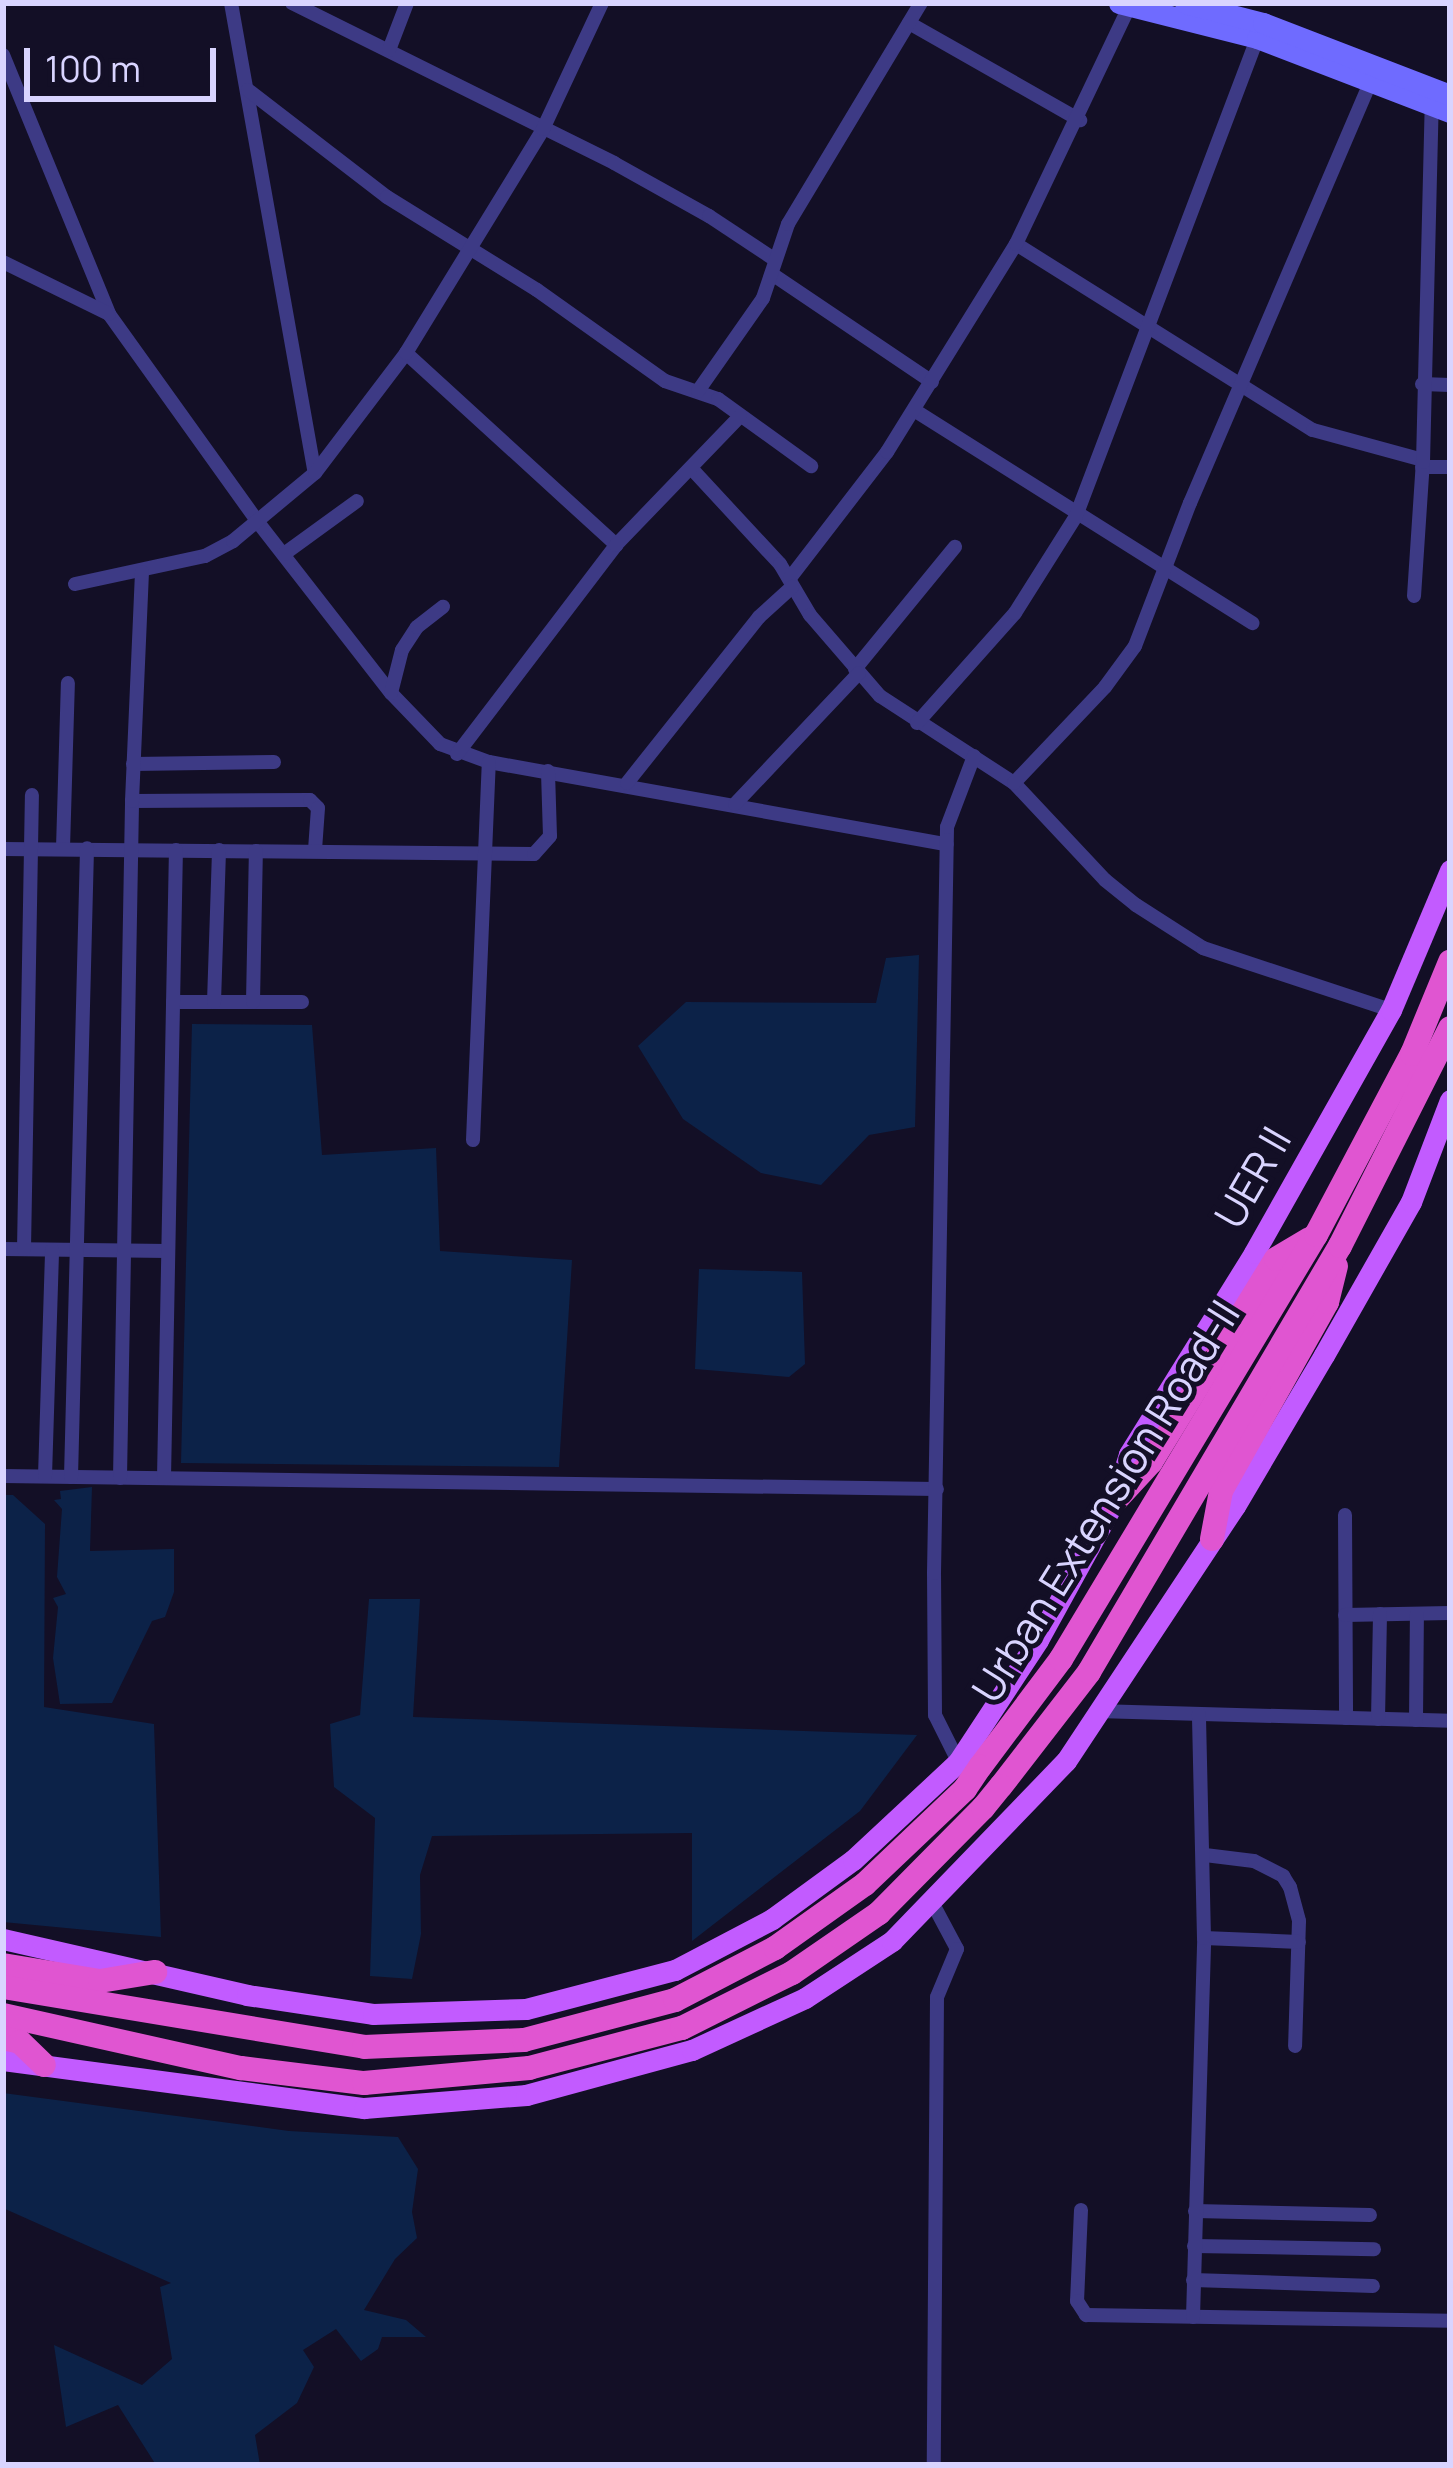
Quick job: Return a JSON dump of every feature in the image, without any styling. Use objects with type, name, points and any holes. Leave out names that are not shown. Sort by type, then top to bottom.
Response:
[{"type":"highway","name":"Urban Extension Road-II","points":[[3,1987],[364,2047],[524,2040],[674,2000],[775,1948],[865,1884],[968,1774],[1061,1659],[1316,1234],[1412,1054],[1449,964]]},
{"type":"highway","name":"Urban Extension Road-II","points":[[3,2014],[241,2068],[364,2083],[529,2068],[682,2028],[792,1973],[879,1913],[990,1799],[1089,1672],[1340,1246],[1450,1028]]},
{"type":"highway","points":[[1114,1502],[1151,1462],[1276,1259],[1316,1234]]},
{"type":"highway","points":[[1212,1539],[1221,1490],[1327,1302],[1340,1246]]},
{"type":"highway","points":[[3,1966],[100,1981],[155,1972]]},
{"type":"highway","points":[[3,2038],[20,2042],[44,2065]]},
{"type":"main road","points":[[1185,3],[1441,100]]},
{"type":"main road","points":[[1126,4],[1260,31]]},
{"type":"main road","name":"UER II","points":[[3,1940],[247,1995],[373,2014],[526,2009],[675,1970],[772,1919],[853,1860],[968,1774],[1114,1502],[1129,1454],[1254,1253],[1391,1010],[1450,870]]},
{"type":"main road","points":[[3,2060],[364,2108],[526,2095],[692,2050],[805,1998],[892,1941],[933,1904],[1066,1762],[1212,1539],[1411,1202],[1450,1100]]},
{"type":"street","points":[[231,3],[315,473]]},
{"type":"street","points":[[292,3],[709,215],[932,382]]},
{"type":"street","points":[[389,50],[407,3]]},
{"type":"street","points":[[75,584],[205,556],[315,473],[406,353],[543,129],[602,3]]},
{"type":"street","points":[[698,391],[763,298],[788,224],[921,3]]},
{"type":"street","points":[[627,783],[791,582],[932,382],[1016,244],[1080,120],[1126,4]]},
{"type":"street","points":[[908,22],[1080,120]]},
{"type":"street","points":[[917,723],[1015,614],[1076,516],[1260,31]]},
{"type":"street","points":[[3,55],[109,314],[257,521],[426,732],[457,754],[489,762],[627,783],[947,844]]},
{"type":"street","points":[[1014,783],[1120,669],[1142,632],[1374,75]]},
{"type":"street","points":[[248,90],[388,196],[676,388],[698,391],[811,466]]},
{"type":"street","points":[[1414,596],[1441,100]]},
{"type":"street","points":[[1016,244],[1313,430],[1422,464],[1450,467]]},
{"type":"street","points":[[3,262],[109,314]]},
{"type":"street","points":[[406,353],[616,544]]},
{"type":"street","points":[[1422,384],[1450,386]]},
{"type":"street","points":[[914,410],[1252,623]]},
{"type":"street","points":[[457,754],[616,544],[740,416]]},
{"type":"street","points":[[691,468],[791,582],[857,671],[917,723],[1014,783],[1105,880],[1187,938],[1253,968],[1391,1010]]},
{"type":"street","points":[[284,554],[358,501]]},
{"type":"street","points":[[734,804],[857,671],[956,547]]},
{"type":"street","points":[[120,1478],[131,801],[142,572]]},
{"type":"street","points":[[392,692],[402,650],[418,627],[443,607]]},
{"type":"street","points":[[63,848],[68,683]]},
{"type":"street","points":[[974,755],[950,807],[947,844],[934,1715],[1005,1828]]},
{"type":"street","points":[[133,764],[274,762]]},
{"type":"street","points":[[472,1139],[489,762]]},
{"type":"street","points":[[3,849],[534,854],[548,844],[548,771]]},
{"type":"street","points":[[24,1249],[32,795]]},
{"type":"street","points":[[131,801],[310,800],[318,808],[315,850]]},
{"type":"street","points":[[71,1477],[87,848]]},
{"type":"street","points":[[164,1478],[176,850]]},
{"type":"street","points":[[214,1002],[219,850]]},
{"type":"street","points":[[253,1002],[256,850]]},
{"type":"street","points":[[173,1002],[302,1002]]},
{"type":"street","points":[[3,1249],[168,1251]]},
{"type":"street","points":[[45,1476],[52,1250]]},
{"type":"street","points":[[3,1476],[937,1489]]},
{"type":"street","points":[[1345,1516],[1346,1718]]},
{"type":"street","points":[[1345,1615],[1450,1613]]},
{"type":"street","points":[[1378,1719],[1380,1614]]},
{"type":"street","points":[[1416,1720],[1417,1614]]},
{"type":"street","points":[[1097,1711],[1450,1720]]},
{"type":"street","points":[[1193,2317],[1204,1938],[1199,1714]]},
{"type":"street","points":[[1204,1855],[1255,1861],[1283,1876],[1297,1904],[1295,2046]]},
{"type":"street","points":[[933,1904],[957,1949],[938,1997],[934,2465]]},
{"type":"street","points":[[1204,1938],[1299,1942]]},
{"type":"street","points":[[1081,2210],[1077,2293],[1081,2312],[1096,2317],[1450,2321]]},
{"type":"street","points":[[1196,2211],[1370,2216]]},
{"type":"street","points":[[1194,2246],[1373,2249]]},
{"type":"street","points":[[1193,2280],[1373,2286]]},
{"type":"water","points":[[919,955],[915,1127],[869,1135],[821,1185],[761,1173],[683,1119],[638,1046],[686,1002],[876,1003],[886,958]]},
{"type":"water","points":[[192,1024],[312,1025],[322,1155],[436,1148],[440,1251],[572,1260],[559,1467],[181,1463]]},
{"type":"water","points":[[699,1269],[802,1272],[805,1364],[789,1377],[695,1369]]},
{"type":"water","points":[[92,1487],[90,1551],[174,1549],[174,1592],[165,1617],[152,1621],[112,1703],[60,1704],[53,1658],[58,1607],[53,1598],[66,1594],[57,1577],[62,1509],[54,1500],[61,1499],[60,1491]]},
{"type":"water","points":[[3,1495],[13,1495],[45,1524],[44,1707],[154,1724],[161,1937],[3,1922]]},
{"type":"water","points":[[369,1599],[420,1599],[413,1717],[917,1735],[860,1811],[692,1941],[692,1833],[432,1836],[420,1875],[421,1934],[412,1979],[370,1976],[375,1818],[334,1787],[330,1724],[360,1715]]},
{"type":"water","points":[[3,2093],[289,2131],[398,2137],[418,2169],[412,2212],[417,2238],[395,2259],[364,2310],[406,2320],[426,2337],[382,2337],[378,2349],[361,2361],[336,2329],[303,2350],[314,2367],[297,2403],[255,2435],[260,2465],[156,2465],[118,2405],[66,2427],[54,2345],[142,2385],[172,2359],[160,2287],[171,2283],[3,2208]]}]
